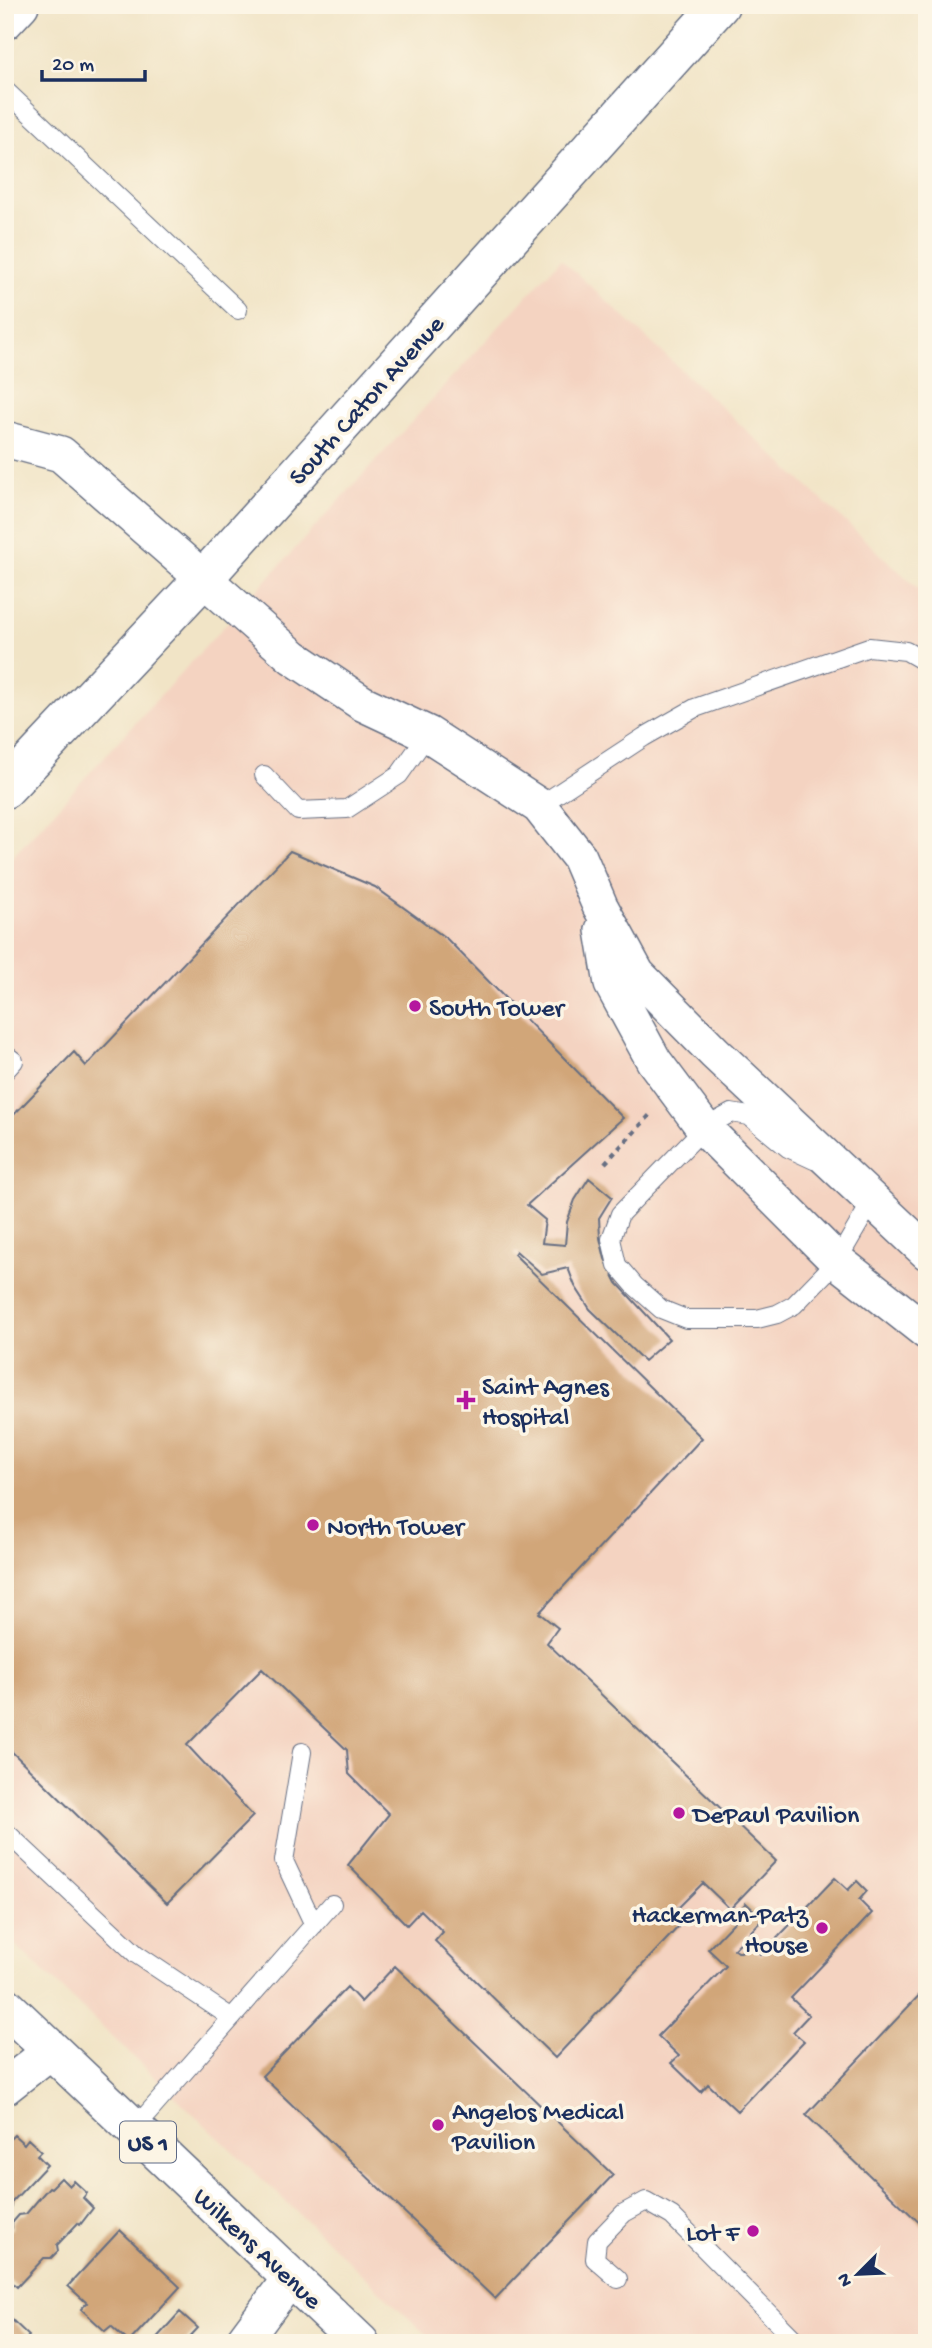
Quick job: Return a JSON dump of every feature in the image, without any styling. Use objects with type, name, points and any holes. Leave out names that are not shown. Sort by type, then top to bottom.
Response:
[{"type":"main road","name":"South Caton Avenue","points":[[5,789],[203,579],[720,5]]},
{"type":"main road","name":"Wilkens Avenue","points":[[5,2006],[360,2343]]},
{"type":"street","points":[[5,22],[20,5]]},
{"type":"street","points":[[5,439],[61,454],[293,657],[362,703],[428,734],[539,806],[579,857],[600,906],[637,974],[715,1053],[927,1252]]},
{"type":"street","points":[[600,906],[612,984],[654,1061],[704,1128],[837,1261],[927,1332]]},
{"type":"street","points":[[5,2087],[52,2050]]},
{"type":"street","points":[[242,2343],[291,2277]]},
{"type":"lane","points":[[5,90],[238,310]]},
{"type":"lane","points":[[539,806],[644,737],[695,708],[869,647],[906,651],[927,663]]},
{"type":"lane","points":[[264,775],[298,811],[346,809],[399,775],[428,734]]},
{"type":"lane","points":[[5,1054],[14,1061],[5,1071]]},
{"type":"lane","points":[[841,1171],[788,1148],[749,1116],[731,1113],[704,1128],[620,1214],[611,1239],[617,1265],[635,1286],[661,1309],[686,1319],[757,1319],[777,1314],[794,1305],[837,1261],[872,1201]]},
{"type":"lane","points":[[302,1752],[284,1861],[314,1925]]},
{"type":"lane","points":[[5,1831],[136,1954],[232,2018]]},
{"type":"lane","points":[[134,2129],[332,1904]]},
{"type":"lane","points":[[618,2279],[595,2259],[597,2241],[624,2213],[646,2201],[672,2216],[798,2343]]},
{"type":"path","points":[[605,1163],[659,1106]]},
{"type":"shaded area","name":"Saint Agnes Hospital","points":[[561,259],[927,597],[927,2343],[435,2343],[5,1935],[5,865]]},
{"type":"building","name":"North Tower","points":[[290,851],[375,887],[447,939],[623,1118],[527,1205],[545,1220],[542,1243],[565,1245],[567,1222],[575,1200],[589,1178],[612,1197],[599,1218],[605,1259],[617,1283],[669,1339],[644,1361],[590,1309],[575,1286],[568,1268],[542,1274],[516,1251],[514,1254],[702,1438],[539,1613],[558,1628],[547,1643],[776,1861],[730,1909],[703,1883],[671,1915],[681,1924],[555,2058],[435,1941],[443,1932],[421,1910],[407,1925],[348,1865],[389,1814],[349,1774],[347,1750],[262,1669],[187,1745],[253,1816],[167,1903],[5,1745],[5,1124],[74,1052],[86,1066]]},
{"type":"building","points":[[835,1878],[848,1890],[857,1881],[867,1891],[859,1900],[872,1913],[791,1998],[809,2015],[793,2032],[804,2041],[737,2111],[708,2084],[701,2092],[671,2063],[679,2056],[658,2036],[726,1966],[708,1949],[737,1919],[734,1916],[746,1903],[763,1919],[734,1949],[741,1952],[750,1943],[761,1955]]},
{"type":"building","name":"Angelos Medical Pavilion","points":[[395,1966],[613,2175],[495,2299],[262,2076],[347,1987],[361,2002]]},
{"type":"building","points":[[927,1987],[927,2230],[806,2115]]},
{"type":"building","points":[[14,2135],[24,2144],[28,2139],[41,2151],[37,2155],[47,2165],[12,2202],[12,2207],[5,2214],[5,2144]]},
{"type":"building","points":[[61,2178],[69,2186],[74,2181],[87,2193],[83,2198],[93,2208],[80,2225],[78,2223],[57,2245],[58,2251],[51,2258],[44,2258],[17,2287],[5,2276],[5,2236],[19,2215],[26,2214],[49,2187]]},
{"type":"building","points":[[120,2230],[180,2287],[129,2342],[111,2326],[105,2331],[81,2309],[87,2303],[68,2286]]},
{"type":"building","points":[[180,2312],[198,2328],[184,2343],[152,2343]]},
{"type":"building","points":[[7,2315],[29,2336],[23,2343],[5,2343]]},
{"type":"place","name":"South Tower","points":[[415,1006]]},
{"type":"place","name":"Saint Agnes Hospital","points":[[466,1400]]},
{"type":"place","name":"North Tower","points":[[313,1525]]},
{"type":"place","name":"DePaul Pavilion","points":[[679,1813]]},
{"type":"place","name":"Hackerman-Patz House","points":[[822,1928]]},
{"type":"place","name":"Angelos Medical Pavilion","points":[[438,2125]]},
{"type":"place","name":"Lot F","points":[[753,2231]]}]
